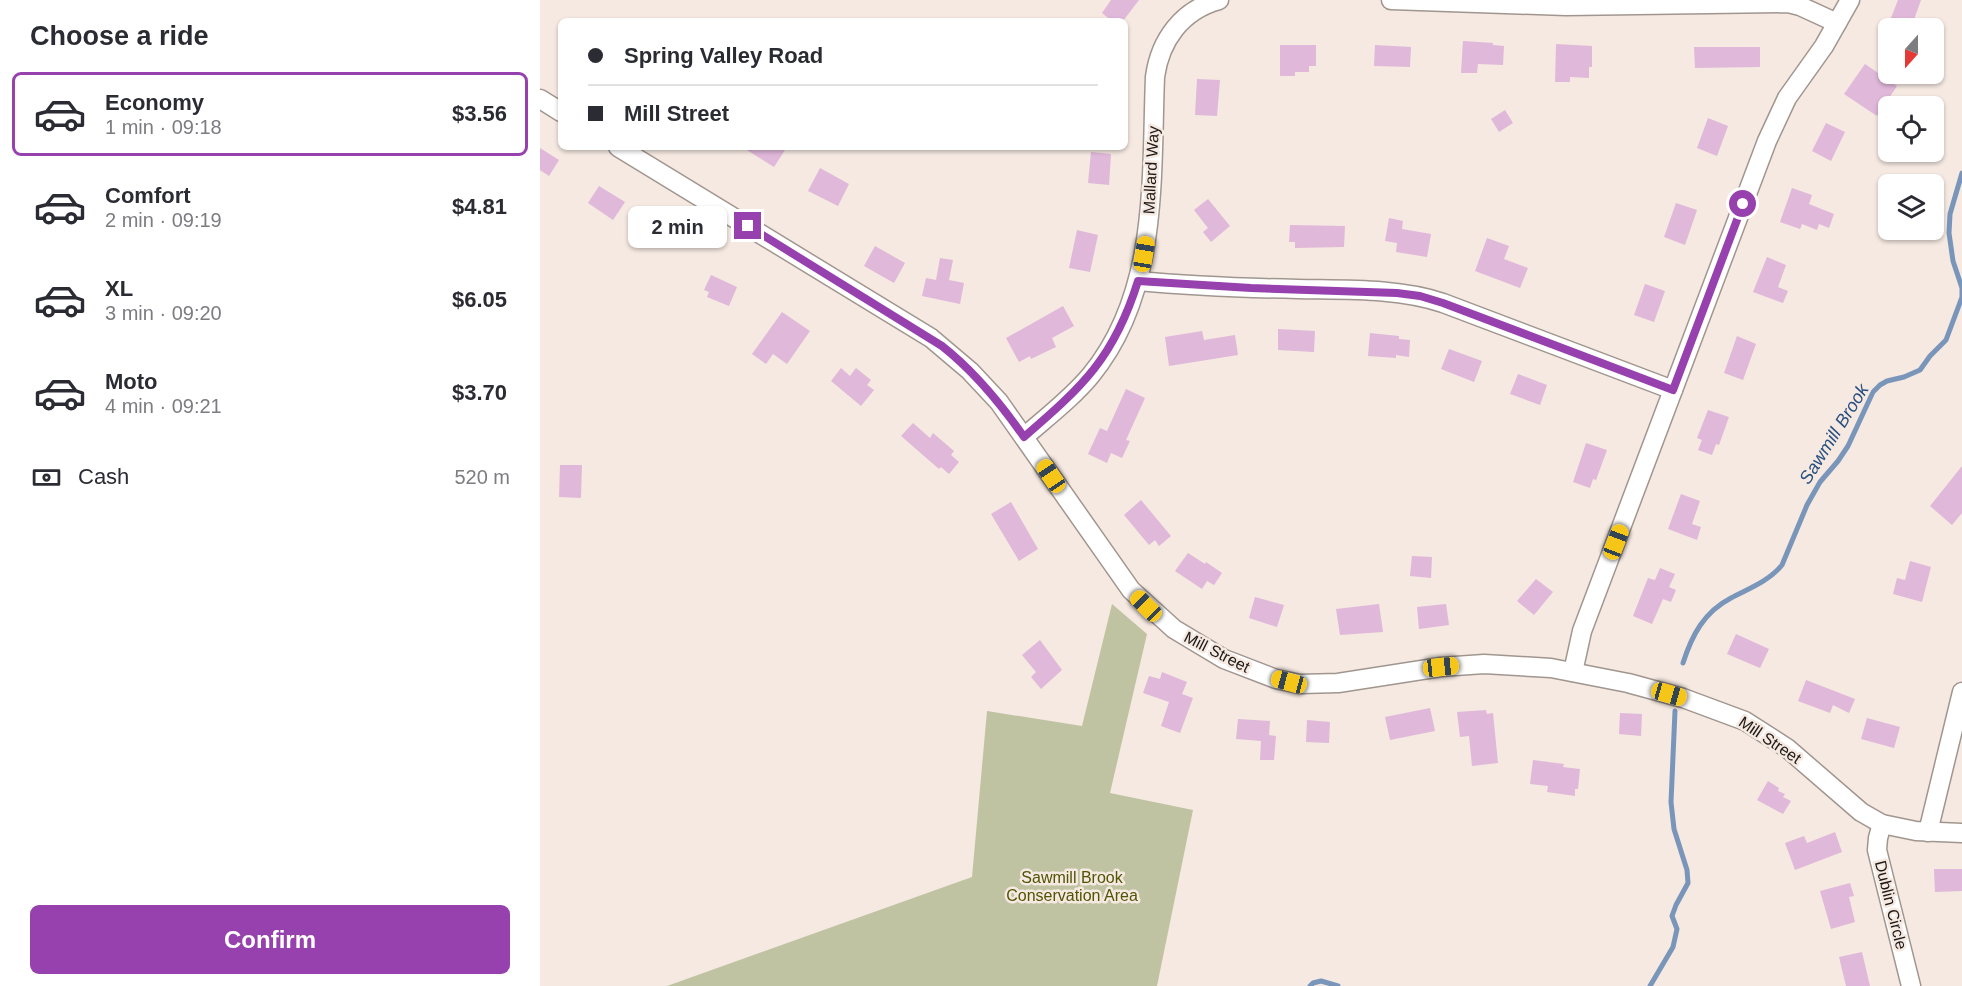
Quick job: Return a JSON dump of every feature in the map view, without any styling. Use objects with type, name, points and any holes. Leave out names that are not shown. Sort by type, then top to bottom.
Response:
[{"type":"street","name":"Mallard Way","points":[[1024,437],[1080,387],[1097,368],[1119,332],[1138,281],[1148,234],[1155,77],[1158,60],[1168,37],[1178,24],[1198,8],[1219,0]]},
{"type":"street","points":[[1391,0],[1566,6],[1788,3],[1837,23]]},
{"type":"street","points":[[1573,672],[1582,631],[1767,141],[1787,98],[1824,46],[1850,0]]},
{"type":"street","points":[[540,99],[558,110]]},
{"type":"street","name":"Mill Street","points":[[623,150],[931,338],[970,371],[999,402],[1131,590],[1174,629],[1206,650],[1241,666],[1289,682],[1313,685],[1462,664],[1505,664],[1573,672],[1655,689],[1703,704],[1745,721],[1787,748],[1862,812],[1882,824],[1928,832],[1962,833]]},
{"type":"street","points":[[1138,281],[1420,296],[1673,390]]},
{"type":"street","points":[[1928,832],[1962,692]]},
{"type":"street","name":"Dublin Circle","points":[[1882,824],[1877,850],[1911,986]]},
{"type":"green space","name":"Sawmill Brook Conservation Area","points":[[1112,604],[1147,634],[1110,793],[1193,810],[1157,986],[667,986],[972,877],[987,711],[1082,726]]},
{"type":"building","points":[[1111,0],[1139,0],[1125,18],[1108,18],[1102,13]]},
{"type":"building","points":[[1898,0],[1921,0],[1915,18],[1891,18]]},
{"type":"building","points":[[1463,41],[1504,46],[1503,65],[1478,64],[1477,73],[1461,73]]},
{"type":"building","points":[[1556,44],[1592,46],[1592,67],[1589,67],[1589,78],[1570,77],[1570,82],[1555,82]]},
{"type":"building","points":[[1280,45],[1316,45],[1316,66],[1309,66],[1309,72],[1295,72],[1295,76],[1280,76]]},
{"type":"building","points":[[1375,45],[1411,47],[1410,67],[1374,66]]},
{"type":"building","points":[[1694,47],[1760,47],[1760,67],[1695,68]]},
{"type":"building","points":[[1865,64],[1878,73],[1878,84],[1897,86],[1890,96],[1878,96],[1877,116],[1844,94]]},
{"type":"building","points":[[1197,79],[1220,80],[1217,116],[1195,115]]},
{"type":"building","points":[[1505,110],[1513,123],[1499,132],[1491,119]]},
{"type":"building","points":[[1708,118],[1728,126],[1717,156],[1697,148]]},
{"type":"building","points":[[1826,123],[1845,132],[1831,161],[1812,151]]},
{"type":"building","points":[[540,148],[559,160],[549,176],[540,170]]},
{"type":"building","points":[[747,150],[785,150],[774,167]]},
{"type":"building","points":[[1091,152],[1111,154],[1109,185],[1088,183]]},
{"type":"building","points":[[820,168],[849,184],[838,206],[808,191]]},
{"type":"building","points":[[599,186],[625,202],[613,220],[588,203]]},
{"type":"building","points":[[1792,188],[1812,195],[1809,204],[1834,214],[1829,228],[1819,224],[1817,230],[1802,224],[1800,229],[1780,222]]},
{"type":"building","points":[[1208,199],[1230,226],[1211,242],[1203,232],[1208,228],[1194,210]]},
{"type":"building","points":[[1676,203],[1697,210],[1685,245],[1664,237]]},
{"type":"building","points":[[1389,218],[1403,221],[1402,229],[1431,234],[1427,257],[1396,252],[1397,243],[1385,241]]},
{"type":"building","points":[[1290,225],[1345,226],[1344,247],[1295,248],[1295,242],[1289,242]]},
{"type":"building","points":[[1077,230],[1098,235],[1090,272],[1069,268]]},
{"type":"building","points":[[1487,238],[1509,246],[1504,259],[1528,268],[1520,288],[1475,271]]},
{"type":"building","points":[[875,246],[905,263],[894,283],[864,266]]},
{"type":"building","points":[[1767,257],[1786,265],[1778,287],[1788,291],[1783,303],[1753,292]]},
{"type":"building","points":[[940,258],[953,260],[949,280],[964,283],[960,304],[922,296],[926,278],[936,280]]},
{"type":"building","points":[[711,275],[737,287],[729,306],[707,297],[709,292],[704,290]]},
{"type":"building","points":[[1645,284],[1665,291],[1654,322],[1634,315]]},
{"type":"building","points":[[1063,306],[1074,326],[1052,338],[1056,347],[1019,362],[1006,338]]},
{"type":"building","points":[[782,312],[810,331],[787,364],[773,354],[766,364],[752,354]]},
{"type":"building","points":[[1278,329],[1315,331],[1314,352],[1278,350]]},
{"type":"building","points":[[1202,331],[1204,340],[1235,335],[1238,355],[1169,366],[1165,337]]},
{"type":"building","points":[[1370,333],[1399,336],[1399,339],[1410,340],[1409,357],[1368,356]]},
{"type":"building","points":[[1737,336],[1756,344],[1743,380],[1724,373]]},
{"type":"building","points":[[1449,349],[1482,361],[1474,382],[1441,369]]},
{"type":"building","points":[[841,368],[850,376],[856,368],[871,380],[867,385],[874,390],[861,406],[831,381]]},
{"type":"building","points":[[1518,374],[1547,385],[1540,405],[1510,394]]},
{"type":"building","points":[[1126,389],[1145,398],[1126,440],[1130,441],[1122,458],[1111,453],[1107,463],[1088,454],[1100,428],[1107,431]]},
{"type":"building","points":[[1708,410],[1729,417],[1719,445],[1716,444],[1712,455],[1698,450],[1702,440],[1697,438]]},
{"type":"building","points":[[913,423],[930,438],[933,433],[954,451],[951,455],[959,462],[949,474],[941,467],[939,469],[901,436]]},
{"type":"building","points":[[1586,443],[1607,450],[1596,480],[1593,479],[1590,488],[1573,482]]},
{"type":"building","points":[[560,465],[582,465],[581,498],[559,497]]},
{"type":"building","points":[[1962,466],[1962,513],[1952,525],[1930,506]]},
{"type":"building","points":[[1681,494],[1700,501],[1692,524],[1701,527],[1697,540],[1668,529]]},
{"type":"building","points":[[1141,500],[1171,536],[1159,546],[1155,540],[1149,545],[1124,515]]},
{"type":"building","points":[[1011,502],[1038,549],[1019,561],[991,514]]},
{"type":"building","points":[[1188,553],[1222,573],[1214,585],[1207,581],[1202,589],[1175,571]]},
{"type":"building","points":[[1412,556],[1432,557],[1431,578],[1410,576]]},
{"type":"building","points":[[1910,561],[1931,567],[1922,602],[1893,594],[1897,578],[1905,580]]},
{"type":"building","points":[[1660,568],[1675,574],[1669,587],[1676,590],[1671,602],[1663,599],[1652,624],[1633,616],[1648,578],[1655,580]]},
{"type":"building","points":[[1536,579],[1553,592],[1534,615],[1517,601]]},
{"type":"building","points":[[1255,597],[1284,605],[1277,627],[1249,618]]},
{"type":"building","points":[[1379,604],[1383,632],[1340,635],[1336,609]]},
{"type":"building","points":[[1446,604],[1449,625],[1419,629],[1417,607]]},
{"type":"building","points":[[1736,634],[1769,649],[1760,668],[1727,654]]},
{"type":"building","points":[[1040,640],[1062,670],[1041,689],[1031,677],[1036,672],[1022,655]]},
{"type":"building","points":[[1162,672],[1187,682],[1182,694],[1193,698],[1180,733],[1161,726],[1169,702],[1143,693],[1149,676],[1160,679]]},
{"type":"building","points":[[1806,680],[1855,699],[1849,713],[1833,705],[1830,713],[1798,701]]},
{"type":"building","points":[[1430,708],[1435,731],[1390,740],[1385,717]]},
{"type":"building","points":[[1486,710],[1487,714],[1493,713],[1498,763],[1472,766],[1469,736],[1460,737],[1457,712]]},
{"type":"building","points":[[1620,713],[1642,714],[1641,736],[1619,734]]},
{"type":"building","points":[[1867,718],[1900,727],[1894,748],[1861,739]]},
{"type":"building","points":[[1238,719],[1270,721],[1269,735],[1276,736],[1274,760],[1260,760],[1261,741],[1236,739]]},
{"type":"building","points":[[1307,720],[1330,722],[1329,743],[1306,742]]},
{"type":"building","points":[[1533,760],[1564,764],[1563,767],[1580,769],[1575,796],[1547,792],[1548,786],[1530,784]]},
{"type":"building","points":[[1768,781],[1779,788],[1778,791],[1785,794],[1783,797],[1791,801],[1783,814],[1757,800]]},
{"type":"building","points":[[1835,832],[1842,852],[1795,870],[1785,843],[1804,836],[1807,843]]},
{"type":"building","points":[[1934,869],[1962,869],[1962,891],[1935,892]]},
{"type":"building","points":[[1850,883],[1854,896],[1849,897],[1855,922],[1831,929],[1820,891]]},
{"type":"building","points":[[1862,952],[1870,986],[1846,986],[1839,957]]},
{"type":"waterway","name":"Sawmill Brook","points":[[1683,663],[1700,625],[1713,610],[1765,580],[1782,565],[1807,505],[1820,482],[1848,446],[1873,392],[1887,381],[1920,370],[1946,340],[1962,297],[1949,233],[1950,214],[1962,173]]},
{"type":"waterway","name":"Sawmill Brook","points":[[1650,986],[1673,947],[1677,929],[1672,916],[1688,883],[1687,870],[1674,829],[1671,802],[1675,711]]},
{"type":"waterway","name":"Sawmill Brook","points":[[1310,986],[1321,981],[1338,986]]},
{"type":"route","points":[[748,226],[942,346],[999,402],[1024,437],[1062,405],[1102,361],[1119,332],[1138,281],[1420,296],[1673,390],[1743,204]]}]
